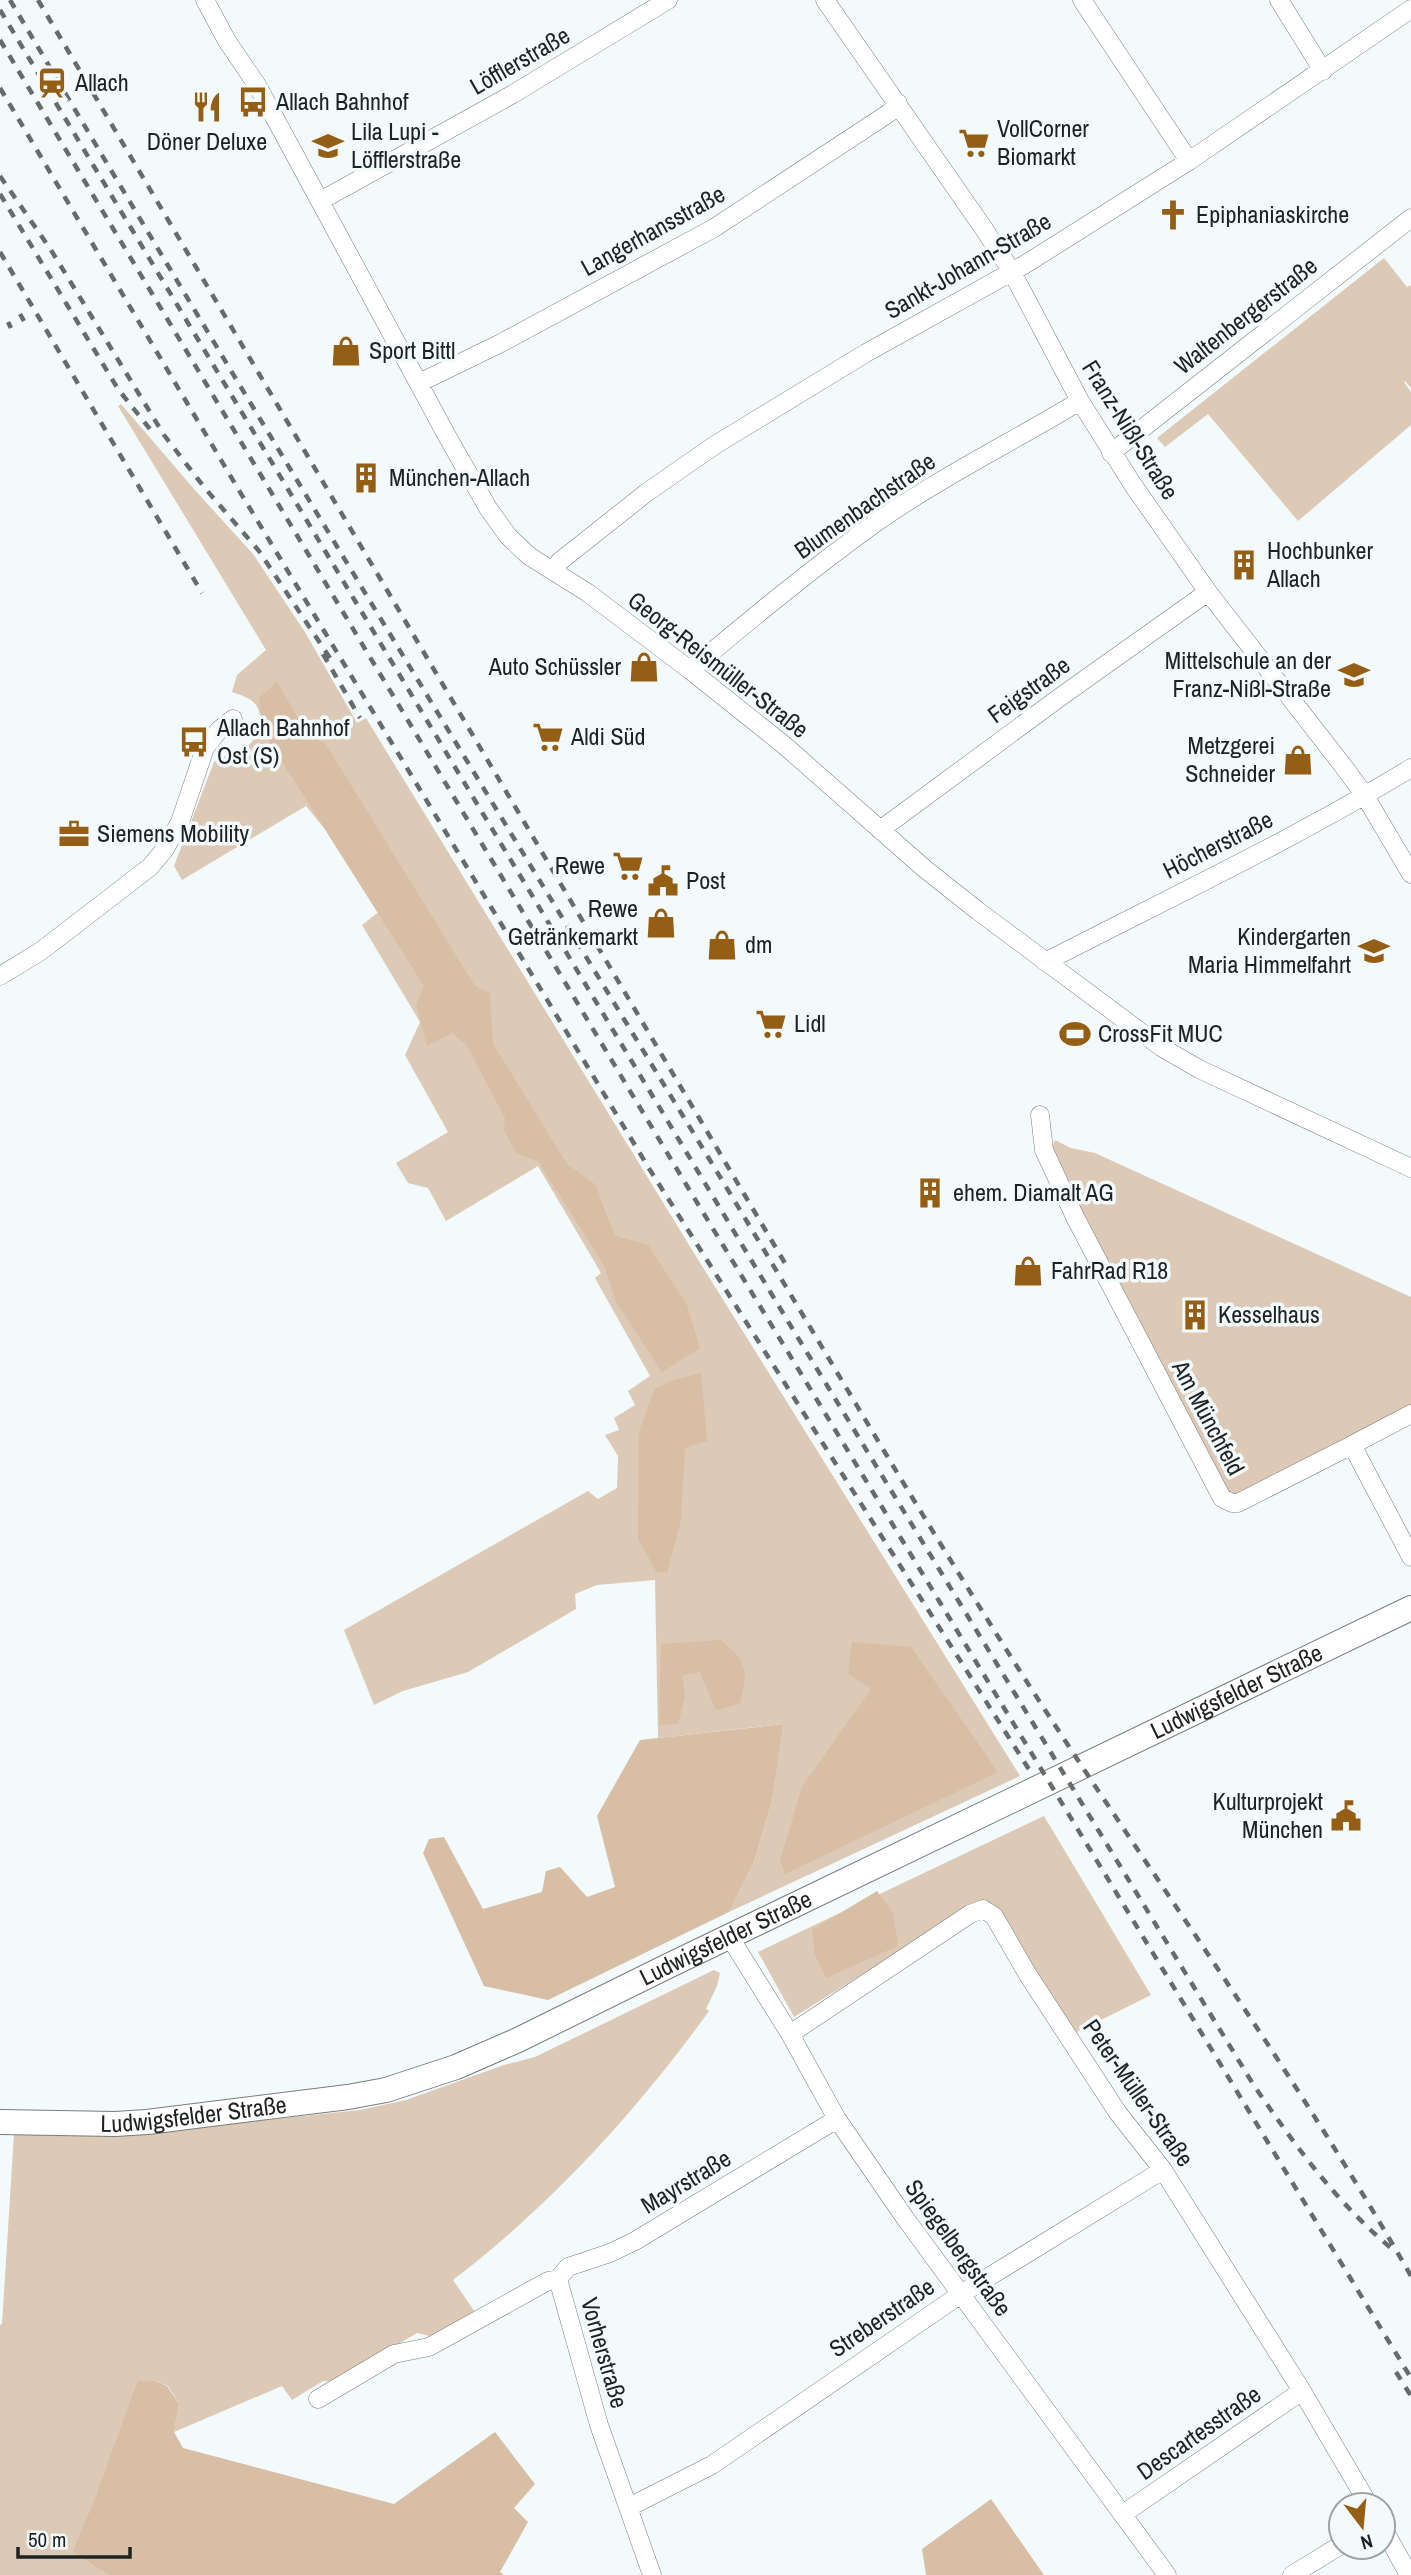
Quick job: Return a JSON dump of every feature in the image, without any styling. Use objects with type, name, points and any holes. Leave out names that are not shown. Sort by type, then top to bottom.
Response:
[{"type":"street","name":"Georg-Reismüller-Straße","points":[[205,0],[227,41],[257,85],[477,488],[508,537],[529,556],[556,571],[690,670],[784,745],[880,830],[978,911],[1161,1047],[1199,1069],[1411,1168]]},
{"type":"street","name":"Löfflerstraße","points":[[320,201],[513,94],[668,0]]},
{"type":"street","name":"Franz-Nißl-Straße","points":[[825,0],[1012,272],[1080,401],[1111,453],[1208,592],[1365,796],[1411,874]]},
{"type":"street","points":[[1082,0],[1189,161]]},
{"type":"street","points":[[1279,0],[1323,71]]},
{"type":"street","name":"Sankt-Johann-Straße","points":[[556,571],[559,562],[646,493],[715,445],[866,353],[1012,272],[1189,161],[1411,9]]},
{"type":"street","name":"Langerhansstraße","points":[[419,383],[501,343],[714,228],[889,113],[898,103]]},
{"type":"street","name":"Waltenbergerstraße","points":[[1111,453],[1411,218]]},
{"type":"street","name":"Blumenbachstraße","points":[[690,670],[755,615],[875,523],[1080,401]]},
{"type":"street","name":"Feigstraße","points":[[880,830],[1208,592]]},
{"type":"street","points":[[0,976],[41,951],[150,867],[165,849],[180,822],[205,748],[219,730],[233,719]]},
{"type":"street","name":"Höcherstraße","points":[[1045,962],[1365,796],[1411,768]]},
{"type":"street","name":"Am Münchfeld","points":[[1040,1115],[1044,1150],[1075,1217],[1222,1498],[1238,1503],[1411,1414]]},
{"type":"street","points":[[1352,1445],[1411,1557]]},
{"type":"street","name":"Ludwigsfelder Straße","points":[[0,2122],[115,2124],[266,2109],[386,2090],[445,2071],[518,2040],[1411,1608]]},
{"type":"street","name":"Peter-Müller-Straße","points":[[790,2034],[970,1914],[983,1909],[994,1916],[1028,1975],[1118,2113],[1163,2170],[1361,2491]]},
{"type":"street","name":"Spiegelbergstraße","points":[[729,1936],[790,2034],[837,2119],[905,2218],[1167,2575]]},
{"type":"street","name":"Mayrstraße","points":[[558,2279],[568,2267],[635,2241],[837,2119]]},
{"type":"street","name":"Streberstraße","points":[[629,2507],[712,2465],[961,2294],[1163,2170]]},
{"type":"street","name":"Vorherstraße","points":[[318,2399],[394,2354],[429,2347],[548,2281],[558,2279],[599,2425],[652,2575]]},
{"type":"street","name":"Descartesstraße","points":[[1124,2514],[1301,2391]]},
{"type":"street","points":[[1397,2553],[1409,2575]]},
{"type":"street","points":[[1292,2575],[1327,2554]]},
{"type":"shaded area","points":[[1384,258],[1407,287],[1411,285],[1411,388],[1404,382],[1411,392],[1411,425],[1298,521],[1208,414],[1165,447],[1157,438]]},
{"type":"shaded area","points":[[121,404],[253,554],[305,632],[357,723],[366,718],[694,1253],[1020,1776],[729,1912],[754,1862],[772,1801],[782,1724],[658,1738],[655,1580],[597,1585],[575,1594],[576,1609],[468,1672],[403,1691],[374,1705],[344,1630],[588,1491],[598,1499],[617,1488],[618,1456],[605,1435],[619,1430],[614,1418],[635,1405],[628,1391],[650,1376],[595,1278],[601,1273],[538,1166],[446,1221],[428,1188],[408,1183],[396,1163],[448,1132],[405,1055],[420,1022],[362,925],[381,910],[347,856],[306,806],[182,880],[174,866],[214,762],[249,745],[259,729],[259,710],[254,702],[232,692],[237,675],[266,650],[118,406]]},
{"type":"shaded area","points":[[277,682],[309,737],[325,743],[475,986],[490,993],[493,1044],[567,1164],[596,1185],[616,1236],[648,1245],[687,1305],[700,1348],[662,1372],[616,1302],[605,1267],[538,1161],[516,1153],[504,1130],[505,1118],[467,1046],[452,1033],[427,1046],[416,1005],[424,986],[262,730],[259,698]]},
{"type":"shaded area","points":[[1055,1140],[1071,1148],[1095,1153],[1411,1297],[1411,1407],[1239,1495],[1226,1491],[1051,1150]]},
{"type":"shaded area","points":[[701,1373],[707,1441],[685,1448],[681,1520],[667,1573],[656,1571],[638,1539],[639,1431],[655,1389],[673,1380]]},
{"type":"shaded area","points":[[721,1640],[741,1661],[744,1668],[740,1704],[716,1710],[700,1672],[682,1675],[685,1697],[678,1724],[659,1725],[661,1644]]},
{"type":"shaded area","points":[[852,1642],[911,1647],[998,1772],[785,1874],[780,1860],[802,1787],[871,1689],[848,1673]]},
{"type":"shaded area","points":[[783,1724],[772,1801],[754,1862],[729,1912],[548,2000],[484,1986],[423,1853],[429,1839],[444,1837],[483,1909],[542,1892],[546,1871],[560,1867],[587,1897],[615,1887],[597,1816],[640,1740]]},
{"type":"shaded area","points":[[1044,1816],[1151,1995],[1073,2034],[975,1904],[794,2017],[758,1952]]},
{"type":"shaded area","points":[[877,1891],[893,1913],[898,1946],[826,1978],[815,1955],[812,1930]]},
{"type":"shaded area","points":[[714,1970],[720,1973],[706,2009],[709,2011],[652,2085],[591,2155],[558,2188],[453,2280],[475,2312],[434,2337],[417,2333],[335,2382],[323,2381],[292,2400],[282,2386],[174,2432],[179,2404],[168,2386],[153,2380],[72,2552],[108,2575],[0,2575],[0,2325],[14,2134],[160,2131],[360,2110],[406,2100],[504,2065],[535,2057]]},
{"type":"shaded area","points":[[138,2380],[153,2380],[167,2386],[179,2404],[174,2432],[183,2448],[394,2504],[495,2432],[535,2484],[514,2508],[528,2522],[500,2572],[504,2575],[108,2575],[72,2552],[93,2504]]},
{"type":"shaded area","points":[[991,2499],[1044,2575],[926,2575],[922,2549]]},
{"type":"railway","points":[[10,0],[260,420],[950,1559],[1041,1704],[1310,2109],[1411,2276]]},
{"type":"railway","points":[[38,0],[789,1270]]},
{"type":"railway","points":[[0,10],[792,1328],[1253,2084],[1300,2150],[1334,2191],[1391,2248]]},
{"type":"railway","points":[[0,40],[687,1186],[1411,2378]]},
{"type":"railway","points":[[0,88],[237,487],[650,1170],[1030,1771]]},
{"type":"railway","points":[[0,176],[51,250],[164,435],[259,551],[332,661]]},
{"type":"railway","points":[[0,194],[118,389],[153,433]]},
{"type":"railway","points":[[0,252],[202,593]]},
{"type":"railway","points":[[20,314],[24,321]]},
{"type":"railway","points":[[8,322],[11,328]]},
{"type":"railway","points":[[323,654],[360,718]]},
{"type":"railway","points":[[1396,2372],[1411,2396]]},
{"type":"place","name":"Allach","points":[[52,83]]},
{"type":"place","name":"Allach Bahnhof","points":[[253,102]]},
{"type":"place","name":"Döner Deluxe","points":[[207,107]]},
{"type":"place","name":"VollCorner Biomarkt","points":[[974,143]]},
{"type":"place","name":"Lila Lupi - Löfflerstraße","points":[[328,146]]},
{"type":"place","name":"Epiphaniaskirche","points":[[1173,215]]},
{"type":"place","name":"Sport Bittl","points":[[346,351]]},
{"type":"place","name":"München-Allach","points":[[366,478]]},
{"type":"place","name":"Hochbunker Allach","points":[[1244,565]]},
{"type":"place","name":"Auto Schüssler","points":[[644,667]]},
{"type":"place","name":"Mittelschule an der Franz-Nißl-Straße","points":[[1354,675]]},
{"type":"place","name":"Aldi Süd","points":[[548,737]]},
{"type":"place","name":"Allach Bahnhof Ost (S)","points":[[194,742]]},
{"type":"place","name":"Metzgerei Schneider","points":[[1298,760]]},
{"type":"place","name":"Siemens Mobility","points":[[74,834]]},
{"type":"place","name":"Rewe","points":[[628,866]]},
{"type":"place","name":"Post","points":[[663,881]]},
{"type":"place","name":"Rewe Getränkemarkt","points":[[661,923]]},
{"type":"place","name":"dm","points":[[722,945]]},
{"type":"place","name":"Kindergarten Maria Himmelfahrt","points":[[1374,951]]},
{"type":"place","name":"Lidl","points":[[771,1024]]},
{"type":"place","name":"CrossFit MUC","points":[[1075,1034]]},
{"type":"place","name":"ehem. Diamalt AG","points":[[930,1193]]},
{"type":"place","name":"FahrRad R18","points":[[1028,1271]]},
{"type":"place","name":"Kesselhaus","points":[[1195,1315]]},
{"type":"place","name":"Kulturprojekt München","points":[[1346,1816]]}]
